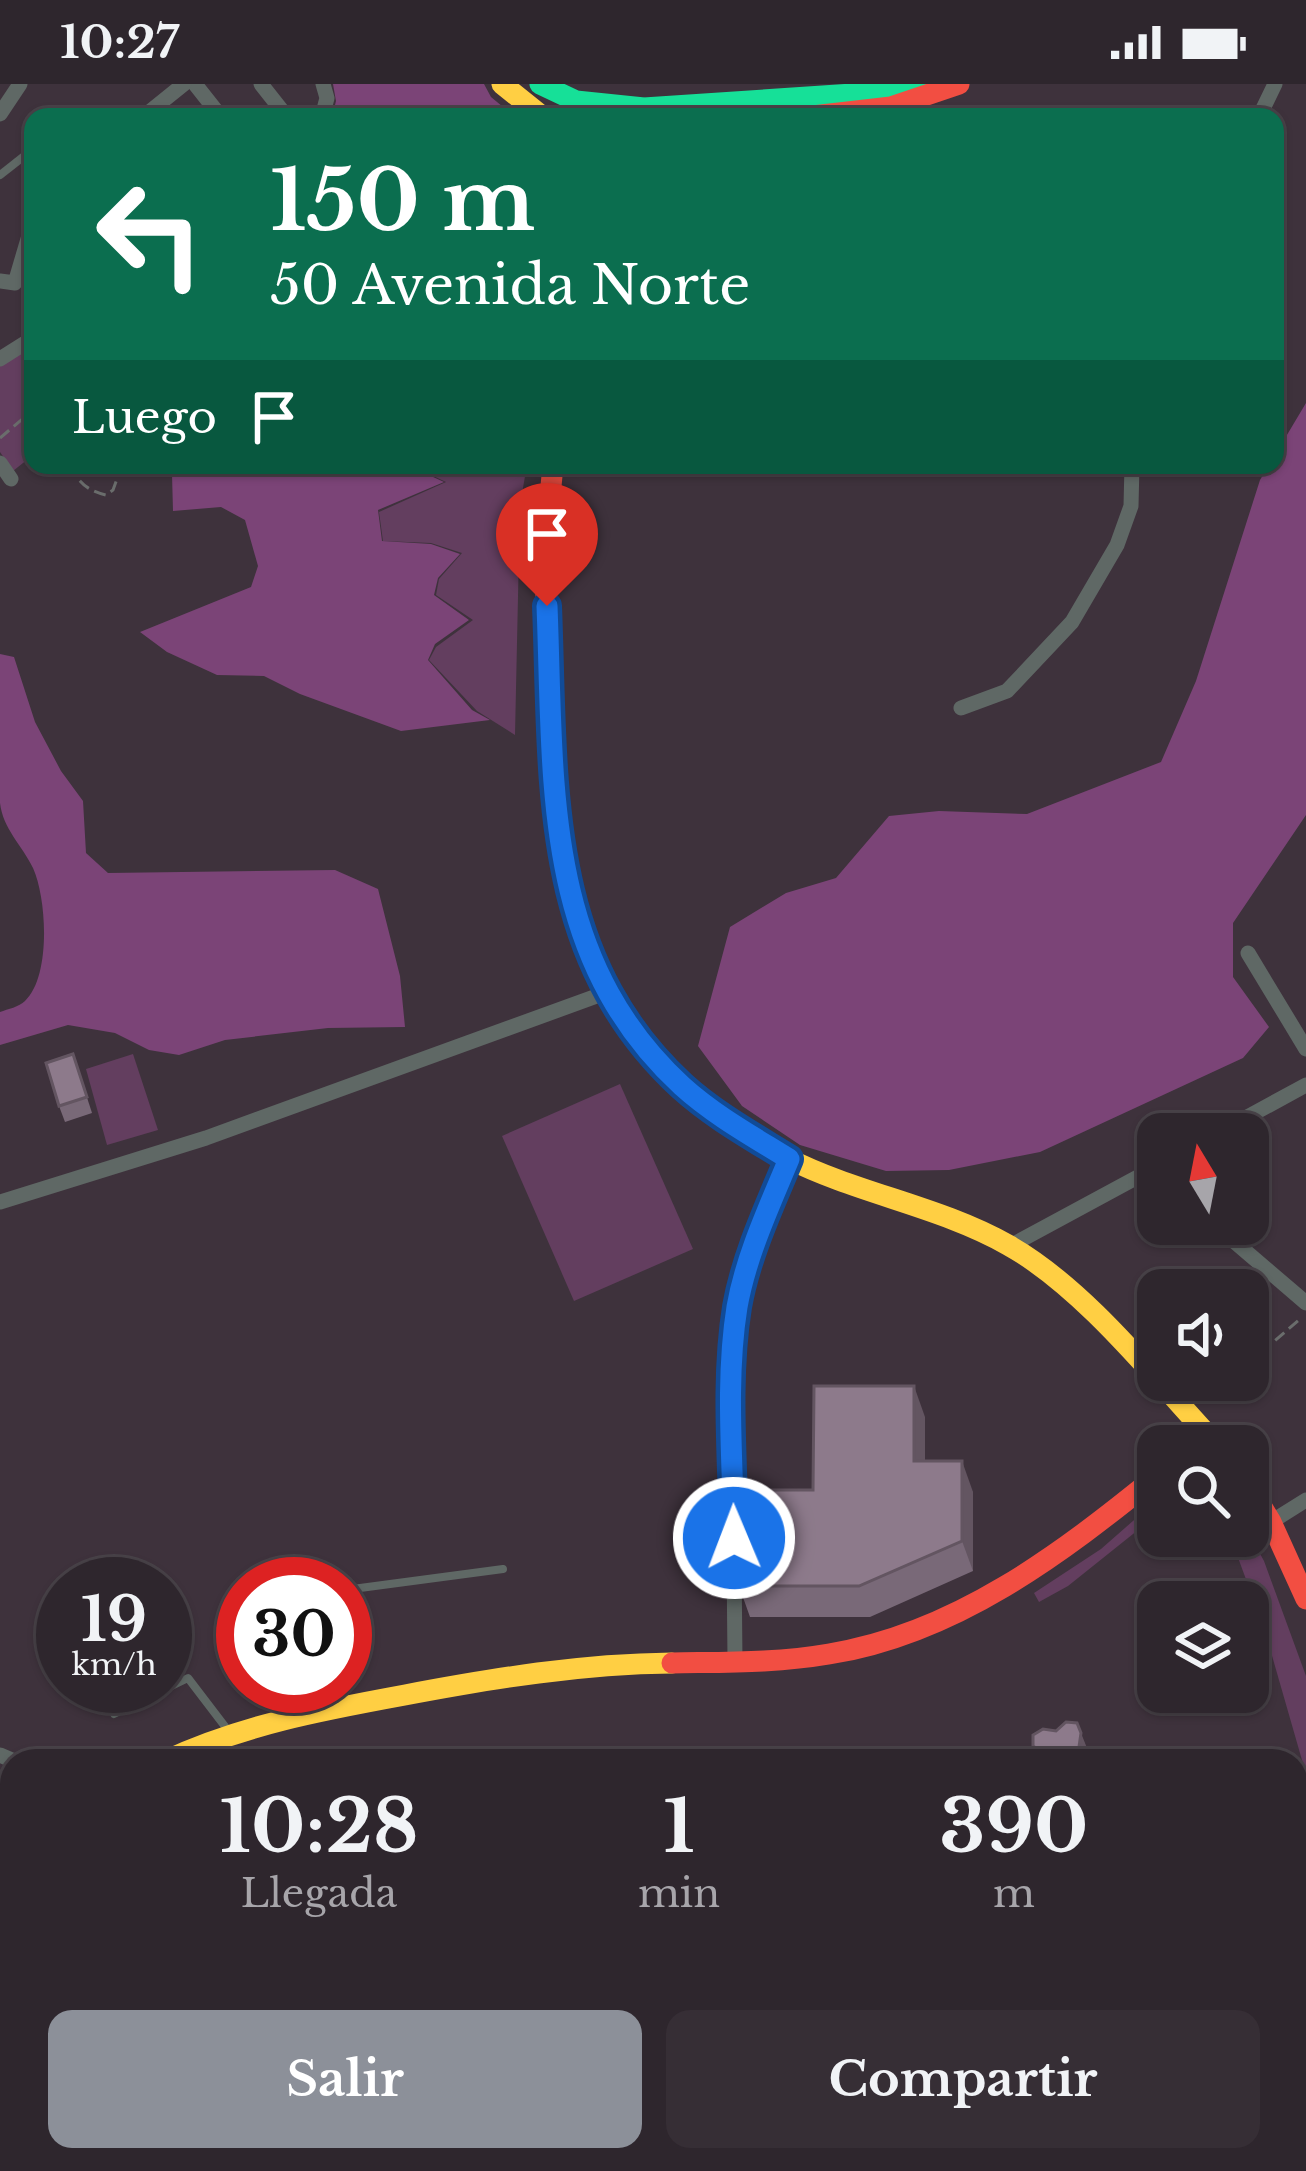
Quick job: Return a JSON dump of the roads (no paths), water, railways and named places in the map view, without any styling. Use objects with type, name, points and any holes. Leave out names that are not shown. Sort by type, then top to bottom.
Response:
[{"type":"main road","points":[[502,84],[532,108]]},
{"type":"main road","points":[[540,84],[576,101],[626,108]]},
{"type":"main road","points":[[700,108],[882,92],[918,84]]},
{"type":"main road","points":[[882,108],[959,84]]},
{"type":"main road","points":[[552,474],[544,560],[559,833],[579,932],[605,993],[682,1087],[717,1114],[789,1159],[959,1221],[1010,1246],[1062,1282],[1191,1425]]},
{"type":"main road","points":[[372,1702],[559,1668],[801,1658],[866,1646],[966,1607],[1064,1550],[1137,1492]]},
{"type":"main road","points":[[1270,1522],[1306,1599]]},
{"type":"main road","points":[[195,1749],[315,1713]]},
{"type":"street","points":[[0,114],[20,84]]},
{"type":"street","points":[[158,108],[184,84]]},
{"type":"street","points":[[195,84],[214,108]]},
{"type":"street","points":[[261,84],[280,108]]},
{"type":"street","points":[[8,282],[24,244]]},
{"type":"street","points":[[0,463],[11,479]]},
{"type":"street","points":[[961,708],[1007,691],[1072,622],[1117,545],[1130,506],[1132,474]]},
{"type":"street","points":[[1248,953],[1306,1049]]},
{"type":"street","points":[[0,1202],[206,1138],[605,993]]},
{"type":"street","points":[[1255,1113],[1306,1085]]},
{"type":"street","points":[[735,1660],[732,1363],[737,1307],[760,1230],[789,1159]]},
{"type":"street","points":[[1010,1246],[1137,1177]]},
{"type":"street","points":[[1238,1245],[1306,1304]]},
{"type":"street","points":[[1270,1522],[1306,1500]]},
{"type":"lane","points":[[0,175],[22,157]]},
{"type":"lane","points":[[372,1586],[503,1569]]},
{"type":"lane","points":[[114,1714],[188,1678],[231,1735]]}]
